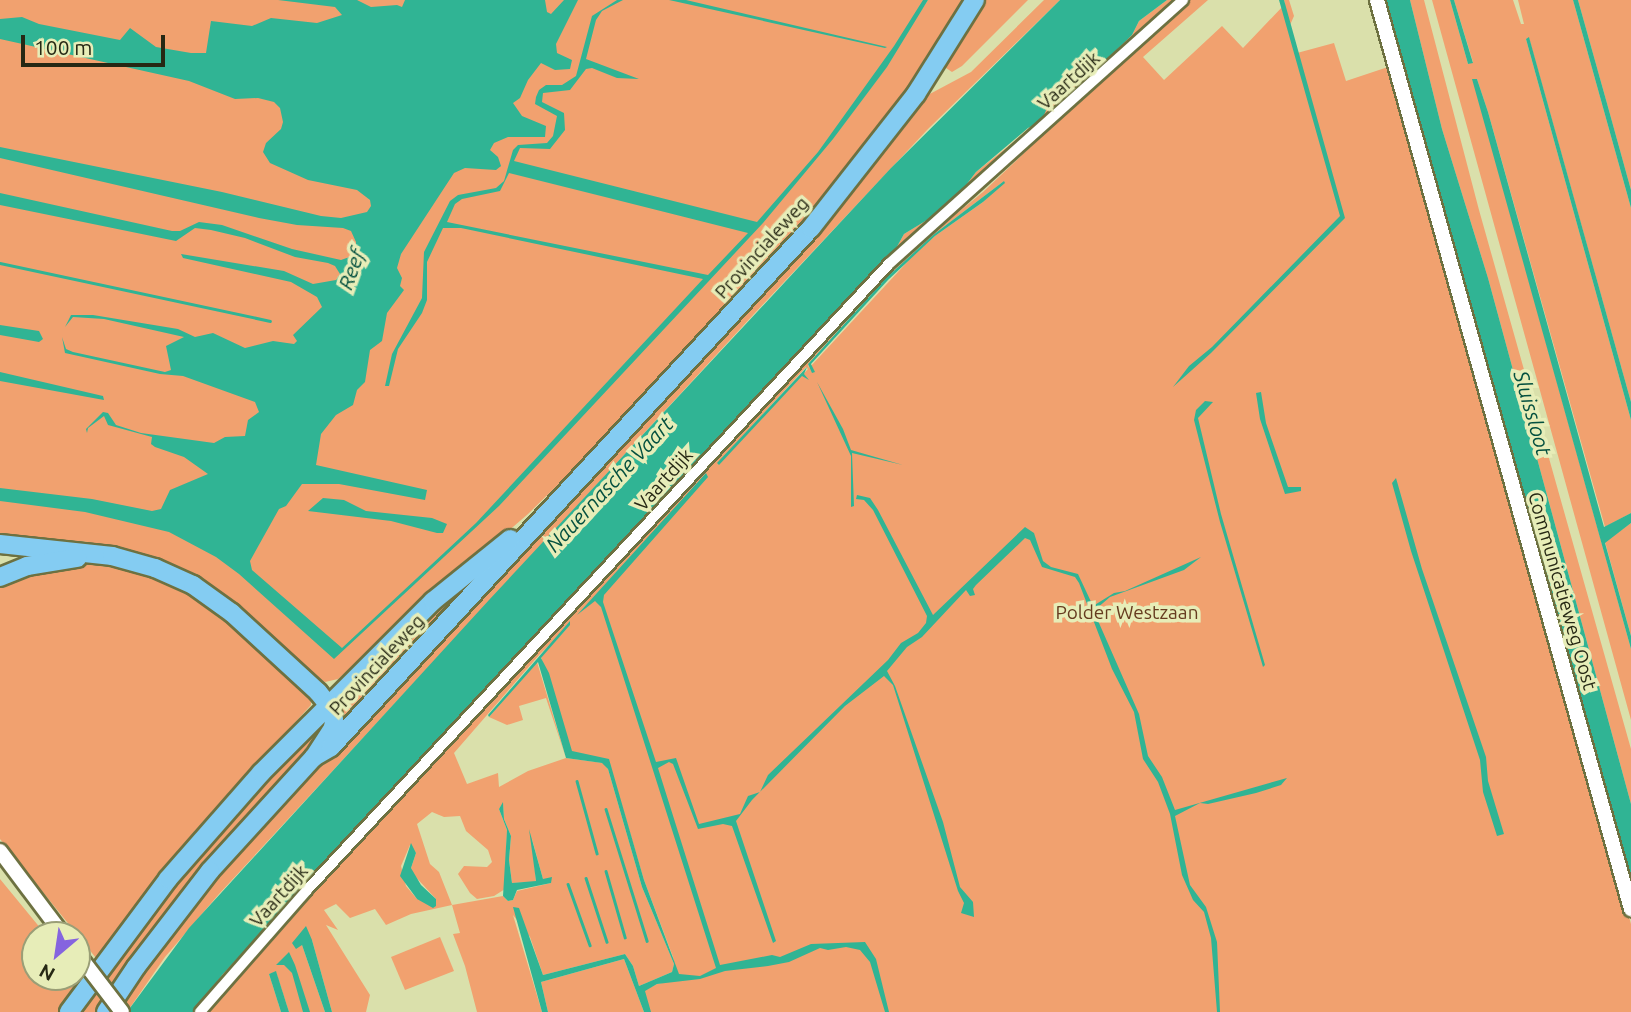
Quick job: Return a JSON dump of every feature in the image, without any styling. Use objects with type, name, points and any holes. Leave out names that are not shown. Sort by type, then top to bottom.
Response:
[{"type":"highway","name":"Provincialeweg","points":[[314,757],[331,747],[553,503],[811,228],[908,105],[975,0]]},
{"type":"highway","name":"Provincialeweg","points":[[69,1012],[139,916],[198,843],[261,773],[433,601],[553,503]]},
{"type":"highway","points":[[0,544],[112,556],[155,568],[193,585],[232,613],[328,704],[334,720],[333,729],[314,757],[210,871],[136,967],[106,1012]]},
{"type":"highway","points":[[0,577],[27,566],[55,560],[112,556]]},
{"type":"street","name":"Vaartdijk","points":[[200,1012],[307,890],[889,264],[1183,0]]},
{"type":"street","name":"Communicatieweg Oost","points":[[1377,0],[1631,909]]},
{"type":"street","points":[[0,851],[52,921]]},
{"type":"street","points":[[91,971],[122,1012]]},
{"type":"green space","points":[[0,0],[927,0],[919,14],[928,0],[967,0],[914,86],[837,189],[699,340],[661,376],[635,409],[528,514],[338,679],[325,682],[309,674],[238,608],[117,549],[88,542],[0,535]]},
{"type":"green space","points":[[980,0],[1028,0],[962,66],[952,72],[943,66]]},
{"type":"green space","points":[[1044,0],[1060,0],[928,129],[754,314],[219,894],[165,957],[127,1012],[116,1012],[210,882],[895,137],[926,96],[971,72]]},
{"type":"green space","points":[[1167,0],[1177,0],[894,252],[904,234],[932,217],[963,189],[976,172],[1035,125],[1051,99],[1083,74],[1098,68],[1132,35],[1139,21]]},
{"type":"green space","name":"Polder Westzaan","points":[[1186,0],[1208,0],[1143,57],[1164,80],[1222,26],[1243,48],[1285,4],[1284,0],[1289,0],[1294,16],[1290,25],[1297,53],[1334,43],[1346,81],[1388,67],[1458,298],[1631,924],[1631,1012],[649,1012],[643,991],[657,984],[677,980],[673,957],[644,880],[609,762],[573,758],[541,657],[570,625],[540,654],[454,753],[467,784],[498,773],[499,787],[528,771],[566,758],[603,763],[608,769],[642,887],[674,964],[672,972],[639,986],[633,966],[625,954],[543,975],[530,937],[513,915],[542,1012],[477,1012],[453,934],[460,933],[452,905],[411,914],[386,925],[375,909],[350,918],[336,904],[324,910],[338,930],[326,925],[370,995],[366,1012],[332,1012],[312,940],[302,945],[325,1012],[289,1012],[276,972],[269,974],[281,1012],[206,1012],[384,813],[890,268],[983,192]],"holes":[[[1004,181],[983,202],[935,236],[910,259],[809,368],[808,364],[886,278],[933,235]],[[806,367],[808,369],[718,463]],[[503,803],[504,819],[511,836],[509,860],[512,883],[536,882],[532,839],[543,879],[551,883],[517,891],[513,900],[508,901],[503,896],[452,905],[439,872],[430,864],[417,824],[432,812],[444,817],[460,816],[466,831],[488,850],[492,862],[487,867],[464,866],[458,874],[470,893],[477,899],[494,896],[505,889],[507,830],[499,809]],[[410,845],[416,853],[411,868],[413,874],[436,899],[417,899],[406,886],[401,866]]]},
{"type":"green space","points":[[1410,0],[1424,0],[1479,210],[1631,749],[1631,804],[1488,278],[1442,129]]},
{"type":"green space","points":[[1432,0],[1450,0],[1468,64],[1473,62],[1454,0],[1513,0],[1521,24],[1524,24],[1518,0],[1573,0],[1631,208],[1631,402],[1529,38],[1526,39],[1631,420],[1631,513],[1605,527],[1488,112],[1477,79],[1473,79],[1631,649],[1631,720]]},
{"type":"green space","points":[[1578,0],[1631,0],[1631,190],[1608,107]]},
{"type":"green space","points":[[1631,523],[1631,636],[1605,542]]},
{"type":"green space","points":[[81,563],[136,571],[188,595],[232,627],[311,701],[311,705],[195,832],[96,958],[91,952],[91,921],[66,921],[0,839],[0,581]]},
{"type":"green space","points":[[479,574],[421,636],[393,673],[343,723],[336,702],[442,604]]},
{"type":"green space","points":[[537,662],[566,758],[546,698],[519,706],[523,720],[507,725],[489,717]]},
{"type":"green space","points":[[323,716],[327,722],[319,742],[190,882],[97,1012],[78,1012],[106,971],[206,845]]},
{"type":"green space","points":[[0,879],[34,921],[21,921],[21,991],[72,991],[58,1012],[0,1012]]},
{"type":"green space","points":[[440,937],[454,971],[405,990],[391,957]]},
{"type":"green space","points":[[624,959],[644,1012],[548,1012],[541,982]]},
{"type":"water","name":"Reef","points":[[278,0],[357,0],[371,7],[402,7],[405,0],[545,0],[547,12],[551,14],[564,0],[578,0],[556,44],[557,53],[572,60],[570,69],[555,70],[541,63],[528,80],[520,98],[513,103],[522,116],[546,126],[545,137],[508,137],[494,143],[490,150],[498,157],[501,166],[496,170],[465,168],[454,173],[401,254],[397,268],[402,278],[400,286],[404,290],[387,313],[382,341],[370,350],[365,382],[357,390],[353,405],[336,415],[321,434],[316,465],[427,490],[425,500],[339,484],[302,484],[286,506],[279,509],[250,561],[252,570],[342,648],[476,523],[703,279],[461,228],[443,228],[427,262],[427,300],[422,313],[398,349],[389,386],[385,386],[392,354],[422,298],[424,252],[450,201],[458,195],[496,188],[504,181],[513,150],[518,145],[547,143],[553,136],[557,116],[535,104],[536,97],[539,90],[546,85],[562,85],[576,76],[592,16],[617,0],[623,0],[602,11],[596,20],[586,59],[639,79],[617,78],[592,68],[586,69],[570,90],[543,93],[542,102],[564,113],[565,130],[550,149],[520,148],[514,161],[757,222],[818,152],[894,46],[923,0],[928,0],[887,67],[833,139],[763,223],[499,506],[334,659],[239,574],[216,557],[169,532],[85,512],[0,501],[0,488],[92,499],[152,511],[161,509],[170,490],[208,474],[184,457],[155,447],[151,444],[152,437],[108,425],[104,416],[88,428],[87,433],[86,429],[103,412],[108,413],[116,425],[141,433],[214,443],[225,437],[245,436],[248,420],[259,412],[255,402],[183,376],[160,374],[65,353],[62,337],[66,349],[73,352],[165,372],[171,370],[166,346],[184,337],[104,319],[73,317],[65,327],[71,315],[93,315],[178,329],[195,337],[213,333],[245,348],[273,341],[294,344],[297,341],[293,335],[322,307],[317,297],[291,282],[183,258],[181,254],[284,271],[313,284],[336,280],[340,274],[335,266],[295,257],[245,238],[211,230],[195,228],[176,241],[0,205],[0,193],[172,231],[180,231],[199,222],[222,225],[292,249],[341,260],[355,255],[356,242],[351,231],[259,218],[0,158],[0,147],[222,192],[321,216],[341,218],[367,212],[371,206],[370,200],[357,190],[308,180],[270,163],[263,152],[266,143],[281,129],[283,122],[280,108],[274,102],[258,98],[235,99],[189,81],[0,39],[0,19],[22,17],[39,24],[120,40],[130,28],[156,47],[206,53],[211,21],[252,26],[271,18],[317,23],[342,15],[335,7]],"holes":[[[509,173],[748,233],[708,275],[447,222],[455,204],[462,199],[500,191]]]},
{"type":"water","points":[[669,0],[686,0],[887,47],[885,48]]},
{"type":"water","name":"Nauernasche Vaart","points":[[1060,0],[1167,0],[1139,21],[1132,35],[1098,68],[1083,74],[1074,85],[1051,99],[1041,122],[1028,128],[976,172],[963,189],[932,217],[904,234],[894,252],[223,974],[193,1012],[127,1012],[189,928],[489,600],[891,168]]},
{"type":"water","points":[[1279,0],[1284,0],[1345,218],[1211,353],[1173,387],[1189,366],[1212,347],[1340,216]]},
{"type":"water","points":[[1386,0],[1410,0],[1442,129],[1488,278],[1631,804],[1631,876]]},
{"type":"water","points":[[1450,0],[1454,0],[1473,63],[1468,64]]},
{"type":"water","points":[[1573,0],[1578,0],[1608,107],[1631,190],[1631,208]]},
{"type":"water","points":[[1529,37],[1631,402],[1631,420],[1526,39]]},
{"type":"water","points":[[1472,79],[1477,79],[1488,112],[1604,527],[1631,513],[1631,523],[1605,543],[1631,636],[1631,649]]},
{"type":"water","points":[[1004,181],[1005,183],[983,202],[935,236],[888,280],[811,364],[815,372],[812,373],[808,364],[886,278],[933,235]]},
{"type":"water","points":[[0,325],[39,331],[43,339],[39,342],[0,335]]},
{"type":"water","points":[[807,367],[804,374],[809,380],[802,376],[719,465],[717,463]]},
{"type":"water","points":[[0,372],[103,396],[104,400],[0,381]]},
{"type":"water","points":[[817,382],[843,429],[851,450],[903,465],[852,453],[854,506],[851,507],[851,456]]},
{"type":"water","points":[[1261,392],[1266,423],[1288,487],[1301,487],[1301,491],[1285,494],[1260,419],[1256,393]]},
{"type":"water","points":[[1205,401],[1213,402],[1198,418],[1221,514],[1265,665],[1263,667],[1220,522],[1194,420],[1196,410]]},
{"type":"water","points":[[706,473],[708,477],[604,595],[603,602],[656,762],[676,758],[699,824],[740,814],[748,796],[760,792],[736,821],[776,941],[773,943],[732,826],[723,824],[698,829],[673,764],[669,762],[658,768],[720,965],[772,955],[780,957],[811,944],[865,942],[876,959],[889,1012],[885,1012],[870,962],[860,950],[846,947],[828,950],[820,948],[789,962],[725,971],[700,979],[657,984],[645,991],[651,1012],[644,1012],[624,959],[541,982],[548,1012],[542,1012],[513,907],[519,908],[543,975],[625,954],[633,966],[639,986],[672,972],[674,964],[642,887],[608,769],[602,763],[566,758],[538,662],[489,717],[488,715],[570,621],[570,625],[541,658],[549,673],[572,751],[609,759],[644,880],[679,974],[700,976],[716,968],[601,607],[595,601],[577,615]]},
{"type":"water","points":[[1396,478],[1422,569],[1486,757],[1488,781],[1504,834],[1497,836],[1483,792],[1480,760],[1411,551],[1392,483]]},
{"type":"water","points":[[857,495],[870,498],[878,510],[933,615],[1025,527],[1034,533],[1043,561],[1051,567],[1078,574],[1093,606],[1114,593],[1125,591],[1201,557],[1184,570],[1110,597],[1096,609],[1099,623],[1139,714],[1148,756],[1162,777],[1175,810],[1287,778],[1281,785],[1208,804],[1200,803],[1175,816],[1190,885],[1206,907],[1217,942],[1220,1012],[1217,1012],[1211,938],[1204,912],[1193,900],[1182,875],[1170,814],[1158,782],[1143,759],[1134,712],[1112,669],[1079,583],[1075,577],[1042,567],[1030,540],[1025,538],[976,585],[973,589],[975,595],[970,596],[966,590],[922,637],[907,647],[887,671],[895,686],[943,822],[960,887],[973,902],[974,917],[961,913],[964,903],[893,685],[884,676],[845,706],[760,792],[768,775],[888,660],[901,643],[918,633],[926,623],[927,616],[873,510],[864,500],[856,499]]},
{"type":"water","points":[[323,498],[344,500],[366,511],[432,518],[447,524],[443,533],[437,533],[391,521],[308,511]]},
{"type":"water","points":[[503,802],[504,819],[511,836],[509,860],[512,883],[536,881],[529,829],[543,879],[552,877],[551,883],[517,890],[513,900],[508,901],[503,896],[507,830],[499,809]]},
{"type":"water","points":[[411,843],[416,853],[411,868],[421,885],[436,899],[436,906],[433,908],[417,899],[400,876]]},
{"type":"water","points":[[306,926],[332,1012],[325,1012],[302,945],[296,949],[292,943]]},
{"type":"water","points":[[289,952],[310,1012],[303,1012],[292,973],[284,965],[276,965]]},
{"type":"water","points":[[276,971],[289,1012],[281,1012],[269,974]]},
{"type":"waterway","points":[[0,263],[270,321]]},
{"type":"waterway","points":[[577,781],[597,853]]},
{"type":"waterway","points":[[606,809],[647,941]]},
{"type":"waterway","points":[[606,871],[625,937]]},
{"type":"waterway","points":[[586,878],[607,942]]},
{"type":"waterway","points":[[568,884],[590,945]]},
{"type":"water label","name":"Sluissloot","points":[[1533,413]]}]
